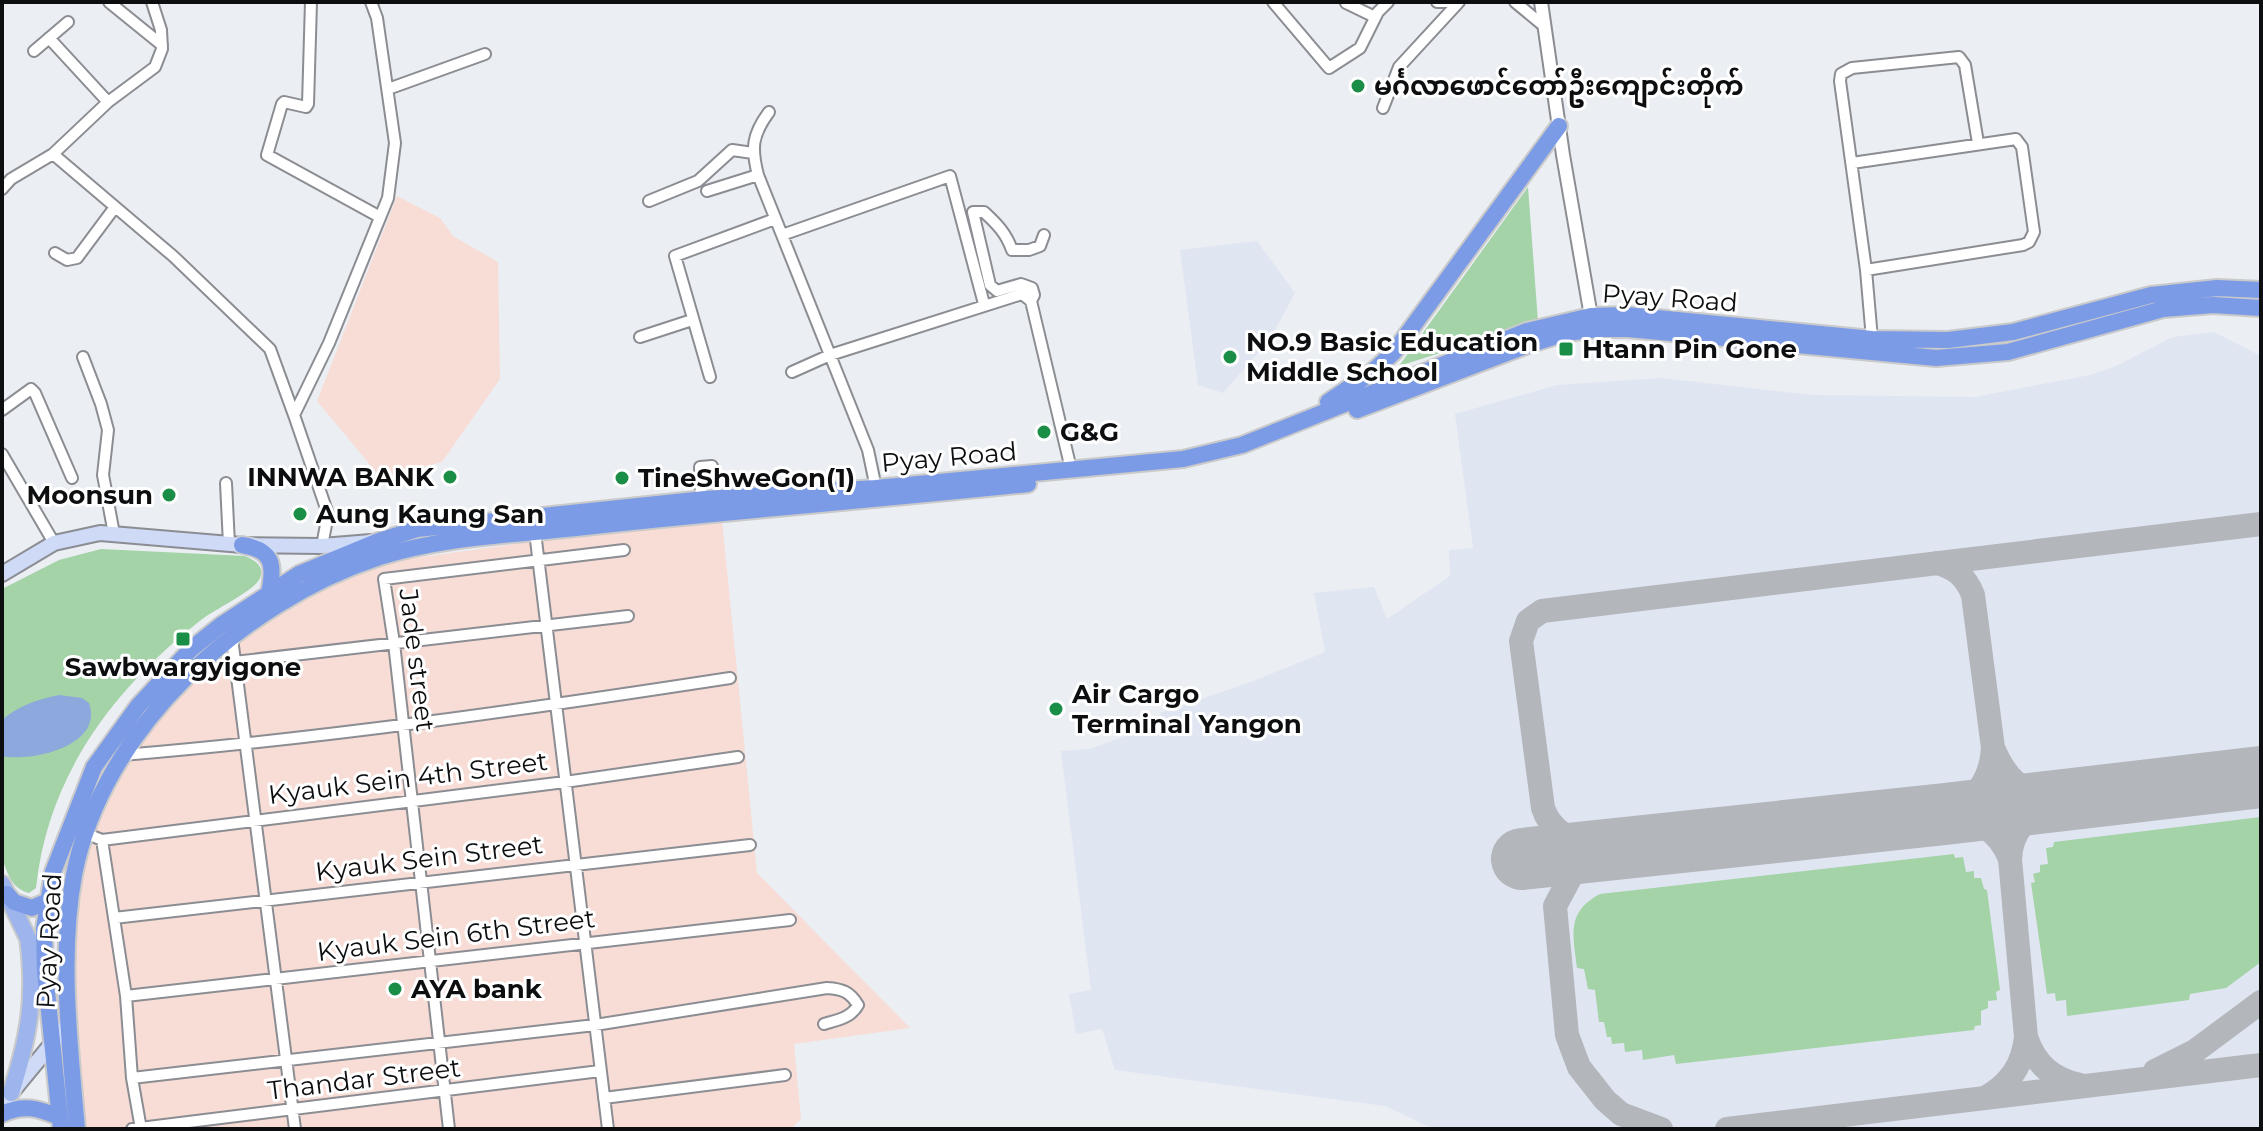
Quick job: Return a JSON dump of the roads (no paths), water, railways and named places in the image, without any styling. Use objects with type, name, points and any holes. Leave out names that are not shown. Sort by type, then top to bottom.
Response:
[{"type":"highway","points":[[1296,423],[1371,373],[1394,352],[1559,126]]},
{"type":"highway","name":"Pyay Road","points":[[77,1129],[67,1020],[70,901],[85,833],[123,755],[152,715],[211,653],[232,638],[299,574],[329,556],[417,529],[701,500],[876,488],[1208,454],[1242,445],[1527,331],[1626,315],[1872,339],[1948,340],[1987,337],[2151,295],[2208,288],[2261,290]]},
{"type":"highway","name":"Pyay Road","points":[[329,556],[535,532],[1184,468],[1244,453],[1592,322],[1628,329],[1936,358],[2008,352],[2163,309],[2213,305],[2261,308]]},
{"type":"highway","points":[[235,544],[257,547],[267,555],[273,567],[274,598]]},
{"type":"highway","name":"Pyay Road","points":[[60,1123],[45,972],[44,929],[53,872],[94,767],[138,706],[170,670],[221,625],[274,598]]},
{"type":"highway","points":[[4,889],[14,902],[32,908],[48,901]]},
{"type":"highway","points":[[2,1114],[14,1108],[29,1107],[60,1123]]},
{"type":"main road","points":[[2,574],[54,543],[100,533],[235,544],[329,556]]},
{"type":"main road","name":"Pyay Road","points":[[379,541],[421,545]]},
{"type":"main road","points":[[4,889],[67,1020],[6,1099]]},
{"type":"main road","points":[[6,1099],[23,1055],[32,1013],[28,938]]},
{"type":"street","points":[[109,2],[162,45]]},
{"type":"street","points":[[2,189],[11,179],[53,154],[108,102],[155,67],[162,45],[161,30],[152,2]]},
{"type":"street","points":[[311,2],[308,104],[306,107],[282,104],[267,155],[269,159],[380,217]]},
{"type":"street","points":[[294,415],[329,343],[388,198],[395,143],[377,18],[371,2]]},
{"type":"street","points":[[1273,2],[1329,68],[1360,48],[1375,17],[1388,2]]},
{"type":"street","points":[[1437,2],[1459,2]]},
{"type":"street","points":[[1383,108],[1399,67],[1459,2]]},
{"type":"street","points":[[1515,2],[1544,26]]},
{"type":"street","points":[[1541,2],[1592,322]]},
{"type":"street","points":[[1346,3],[1375,17]]},
{"type":"street","points":[[34,51],[68,22]]},
{"type":"street","points":[[49,38],[108,102]]},
{"type":"street","points":[[388,89],[485,54]]},
{"type":"street","points":[[1872,339],[1841,74],[1852,68],[1959,57],[1965,65],[1978,143]]},
{"type":"street","points":[[769,112],[757,128],[753,153],[758,175],[868,450],[876,488]]},
{"type":"street","points":[[1852,163],[2010,138],[2019,141],[2034,232],[2029,242],[2023,245],[1866,270]]},
{"type":"street","points":[[649,201],[698,181],[732,150],[753,153]]},
{"type":"street","points":[[53,154],[173,256],[270,349],[328,514],[329,556]]},
{"type":"street","points":[[707,191],[758,175]]},
{"type":"street","points":[[782,235],[950,176],[984,304]]},
{"type":"street","points":[[55,253],[67,260],[77,258],[115,207]]},
{"type":"street","points":[[1031,301],[1034,295],[1032,288],[1021,284],[997,291],[990,285],[973,212],[984,212],[1000,227],[1012,250],[1029,250],[1040,246],[1044,235]]},
{"type":"street","points":[[710,377],[675,256],[775,219]]},
{"type":"street","points":[[792,372],[830,355],[1022,294],[1031,301],[1071,469]]},
{"type":"street","points":[[640,337],[692,320]]},
{"type":"street","points":[[83,357],[108,430],[103,475],[114,534]]},
{"type":"street","points":[[2,410],[31,389],[72,478]]},
{"type":"street","points":[[2,454],[54,543]]},
{"type":"street","points":[[701,500],[700,467],[712,466]]},
{"type":"street","points":[[226,483],[235,544]]},
{"type":"street","points":[[535,532],[608,1129]]},
{"type":"street","points":[[538,560],[624,550]]},
{"type":"street","name":"Jade street","points":[[449,1129],[404,724],[384,579],[538,560]]},
{"type":"street","points":[[234,662],[628,616]]},
{"type":"street","points":[[232,638],[295,1129]]},
{"type":"street","points":[[123,755],[245,745],[730,678]]},
{"type":"street","name":"Kyauk Sein 4th Street","points":[[102,840],[565,782],[738,757]]},
{"type":"street","points":[[85,833],[102,840],[126,996],[138,1128]]},
{"type":"street","name":"Kyauk Sein Street","points":[[114,918],[750,845]]},
{"type":"street","name":"Kyauk Sein 6th Street","points":[[126,996],[790,920]]},
{"type":"street","points":[[132,1078],[595,1025],[827,988],[842,989],[852,995],[857,1009],[850,1016],[824,1024]]},
{"type":"street","name":"Thandar Street","points":[[138,1128],[600,1071]]},
{"type":"street","points":[[604,1098],[785,1075]]},
{"type":"water","points":[[59,695],[82,698],[89,703],[91,718],[86,730],[76,740],[47,753],[2,756],[2,720],[29,704]]},
{"type":"place","name":"မင်္ဂလာဖောင်တော်ဦးကျောင်းတိုက်","points":[[1358,86]]},
{"type":"place","name":"Htann Pin Gone","points":[[1566,349]]},
{"type":"place","name":"NO.9 Basic Education Middle School","points":[[1230,357]]},
{"type":"place","name":"G&G","points":[[1044,432]]},
{"type":"place","name":"INNWA BANK","points":[[450,477]]},
{"type":"place","name":"TineShweGon(1)","points":[[622,478]]},
{"type":"place","name":"Moonsun","points":[[169,495]]},
{"type":"place","name":"Aung Kaung San","points":[[300,514]]},
{"type":"place","name":"Sawbwargyigone","points":[[183,639]]},
{"type":"place","name":"Air Cargo Terminal Yangon","points":[[1056,709]]},
{"type":"place","name":"AYA bank","points":[[395,989]]}]
